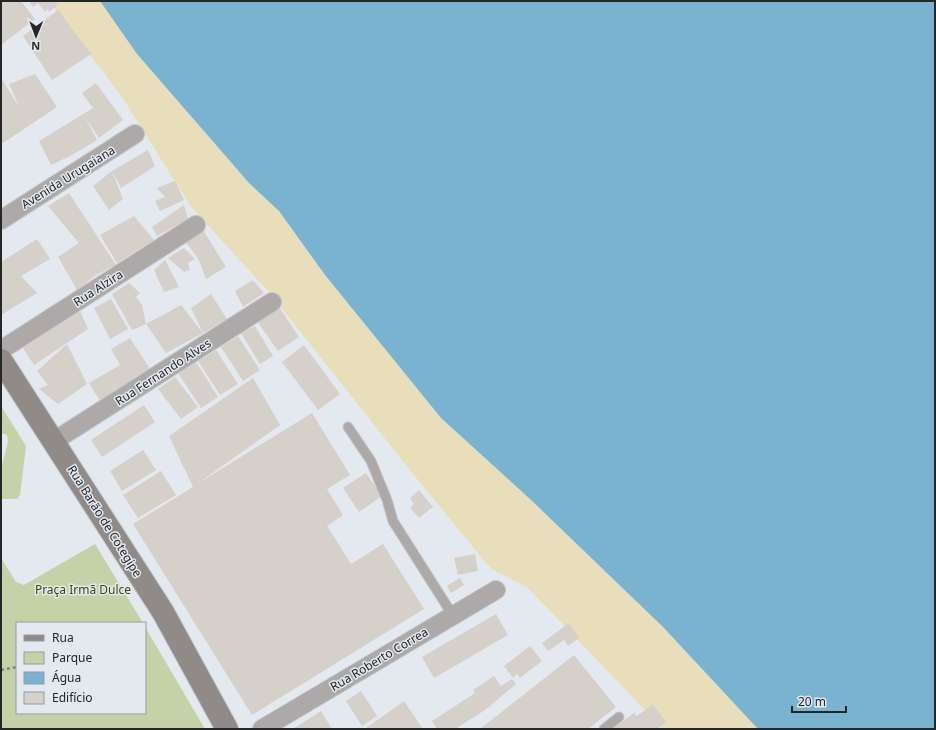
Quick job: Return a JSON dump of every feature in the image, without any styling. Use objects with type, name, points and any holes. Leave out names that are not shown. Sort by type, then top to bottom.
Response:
[{"type":"main road","name":"Rua Barão de Cotegipe","points":[[1,360],[163,612],[227,729]]},
{"type":"street","name":"Avenida Urugaiana","points":[[1,220],[135,134]]},
{"type":"street","name":"Rua Alzira","points":[[1,350],[196,225]]},
{"type":"street","name":"Rua Fernando Alves","points":[[54,441],[272,302]]},
{"type":"street","name":"Rua Roberto Correa","points":[[262,729],[452,614],[496,590]]},
{"type":"lane","points":[[348,427],[371,461],[387,500],[393,521],[452,614]]},
{"type":"lane","points":[[604,729],[619,718]]},
{"type":"path","points":[[1,670],[16,667]]},
{"type":"green space","points":[[1,406],[26,446],[20,495],[17,499],[1,499],[1,469],[8,442],[7,435],[1,433]]},
{"type":"green space","name":"Praça Irmã Dulce","points":[[95,544],[142,622],[16,622],[16,714],[146,714],[146,629],[205,729],[1,729],[1,558],[16,582],[24,585]]},
{"type":"sand","points":[[49,1],[100,1],[137,54],[249,183],[279,211],[325,275],[441,418],[530,499],[663,627],[758,729],[663,729],[528,588],[491,569],[409,469],[268,291],[191,207],[122,97]]},
{"type":"water","points":[[100,1],[935,1],[935,729],[758,729],[663,627],[530,499],[441,418],[325,275],[279,211],[249,183],[137,54]]},
{"type":"building","points":[[1,1],[21,1],[35,19],[1,45]]},
{"type":"building","points":[[29,1],[54,1],[58,5],[49,12],[48,9],[45,12],[38,3],[33,7]]},
{"type":"building","points":[[58,10],[91,54],[52,80],[23,36]]},
{"type":"building","points":[[35,74],[57,107],[3,143],[1,140],[1,78],[20,108],[9,84]]},
{"type":"building","points":[[96,83],[123,120],[99,138],[85,117],[97,140],[51,165],[39,141],[93,108],[82,93]]},
{"type":"building","points":[[148,150],[155,166],[121,188],[112,171]]},
{"type":"building","points":[[112,171],[123,199],[109,210],[93,186]]},
{"type":"building","points":[[175,181],[184,200],[160,211],[155,201],[165,197],[157,188]]},
{"type":"building","points":[[69,193],[116,265],[96,275],[77,290],[58,257],[79,243],[48,206]]},
{"type":"building","points":[[184,205],[188,219],[157,236],[152,227]]},
{"type":"building","points":[[134,216],[154,240],[117,263],[100,235]]},
{"type":"building","points":[[203,230],[226,267],[206,279],[198,258],[185,241]]},
{"type":"building","points":[[37,239],[50,259],[21,276],[37,293],[1,315],[1,262]]},
{"type":"building","points":[[184,248],[195,259],[188,263],[190,270],[184,272],[168,258]]},
{"type":"building","points":[[165,260],[179,287],[164,292],[154,270]]},
{"type":"building","points":[[253,280],[264,293],[243,307],[235,291]]},
{"type":"building","points":[[129,283],[140,293],[136,297],[142,305],[146,324],[132,330],[112,294]]},
{"type":"building","points":[[211,294],[227,319],[203,333],[191,308]]},
{"type":"building","points":[[111,299],[128,329],[110,339],[94,308]]},
{"type":"building","points":[[181,305],[203,333],[166,353],[146,324]]},
{"type":"building","points":[[279,307],[299,337],[278,351],[257,321]]},
{"type":"building","points":[[80,311],[88,329],[34,365],[23,348]]},
{"type":"building","points":[[255,326],[273,356],[260,364],[241,333]]},
{"type":"building","points":[[238,336],[260,370],[243,381],[221,347]]},
{"type":"building","points":[[130,338],[150,369],[130,384],[100,401],[89,383],[120,365],[111,349]]},
{"type":"building","points":[[67,344],[87,384],[58,404],[39,389],[48,385],[37,371]]},
{"type":"building","points":[[304,345],[340,394],[318,410],[282,362]]},
{"type":"building","points":[[216,350],[238,384],[220,395],[198,361]]},
{"type":"building","points":[[196,362],[218,397],[201,408],[178,373]]},
{"type":"building","points":[[175,377],[198,407],[181,419],[158,389]]},
{"type":"building","points":[[253,378],[280,425],[197,484],[312,413],[350,475],[327,489],[343,515],[327,526],[351,564],[383,544],[424,609],[252,715],[133,524],[193,487],[169,436]]},
{"type":"building","points":[[144,405],[155,422],[102,457],[91,440]]},
{"type":"building","points":[[143,450],[156,470],[122,491],[110,471]]},
{"type":"building","points":[[161,471],[176,495],[138,518],[123,495]]},
{"type":"building","points":[[366,473],[382,496],[359,512],[343,488]]},
{"type":"building","points":[[419,490],[433,507],[419,518],[410,508],[414,504],[410,498]]},
{"type":"building","points":[[475,554],[478,571],[458,575],[454,558]]},
{"type":"building","points":[[460,578],[464,585],[451,593],[447,586]]},
{"type":"building","points":[[496,614],[508,635],[434,678],[422,657]]},
{"type":"building","points":[[569,623],[579,638],[568,646],[564,640],[548,651],[542,643]]},
{"type":"building","points":[[530,646],[542,661],[520,678],[517,674],[513,678],[504,666]]},
{"type":"building","points":[[574,655],[616,707],[588,729],[480,729]]},
{"type":"building","points":[[494,676],[501,686],[512,679],[516,684],[485,710],[455,729],[437,729],[432,721],[475,693],[473,690]]},
{"type":"building","points":[[361,691],[377,716],[362,726],[346,701]]},
{"type":"building","points":[[404,701],[423,729],[365,729]]},
{"type":"building","points":[[653,704],[666,722],[658,729],[612,729],[634,713],[637,716]]},
{"type":"building","points":[[321,711],[332,729],[293,729]]}]
